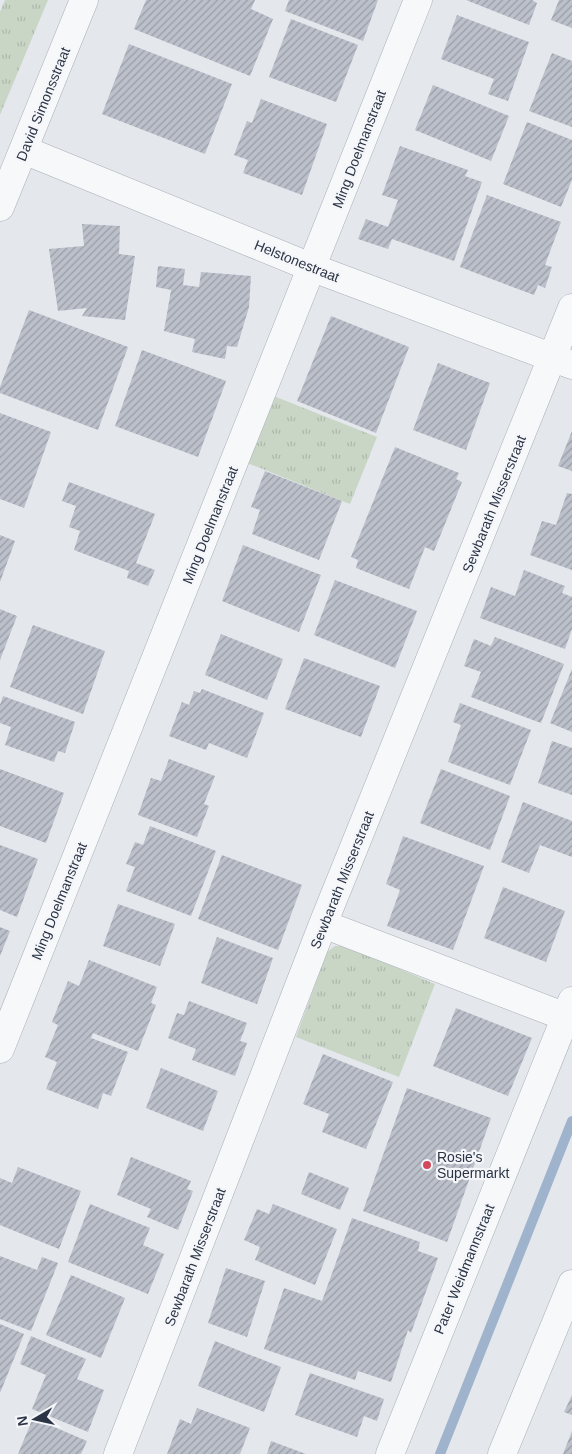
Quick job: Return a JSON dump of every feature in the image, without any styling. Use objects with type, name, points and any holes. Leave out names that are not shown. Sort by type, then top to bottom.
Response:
[{"type":"street","name":"David Simonsstraat","points":[[0,207],[84,0]]},
{"type":"street","name":"Ming Doelmanstraat","points":[[0,1050],[313,268],[418,0]]},
{"type":"street","name":"Helstonestraat","points":[[24,150],[313,268],[563,361]]},
{"type":"street","name":"Sewbarath Misserstraat","points":[[118,1454],[323,924],[563,361],[572,308]]},
{"type":"street","points":[[323,924],[569,1009]]},
{"type":"street","name":"Pater Weidmannstraat","points":[[390,1454],[569,1009]]},
{"type":"street","points":[[502,1454],[570,1296]]},
{"type":"green space","points":[[5,0],[48,0],[0,115],[0,12]]},
{"type":"green space","points":[[271,395],[377,437],[350,504],[245,462]]},
{"type":"green space","points":[[335,946],[346,946],[435,984],[399,1077],[296,1037],[327,952]]},
{"type":"building","points":[[146,0],[255,0],[251,9],[273,19],[250,76],[134,29]]},
{"type":"building","points":[[289,0],[378,0],[363,41],[285,11]]},
{"type":"building","points":[[466,0],[532,0],[537,3],[529,25]]},
{"type":"building","points":[[559,0],[572,0],[572,28],[551,20]]},
{"type":"building","points":[[457,15],[529,42],[508,101],[488,94],[494,79],[441,59]]},
{"type":"building","points":[[291,19],[358,45],[336,102],[269,77]]},
{"type":"building","points":[[129,44],[232,84],[205,154],[102,114]]},
{"type":"building","points":[[552,53],[572,61],[572,127],[529,111]]},
{"type":"building","points":[[433,85],[509,116],[491,161],[415,130]]},
{"type":"building","points":[[261,99],[327,124],[302,195],[243,173],[248,160],[234,155],[247,121],[252,123]]},
{"type":"building","points":[[527,122],[572,140],[572,180],[561,207],[503,184]]},
{"type":"building","points":[[400,146],[468,170],[465,176],[482,182],[454,261],[392,239],[388,249],[358,239],[366,219],[388,227],[398,200],[382,195]]},
{"type":"building","points":[[487,195],[561,222],[545,265],[552,267],[545,288],[538,285],[534,295],[460,267]]},
{"type":"building","points":[[82,224],[120,226],[119,254],[135,256],[125,320],[82,316],[87,308],[58,311],[49,249],[84,246]]},
{"type":"building","points":[[158,266],[185,269],[183,285],[199,287],[201,272],[251,276],[249,307],[237,347],[227,346],[225,359],[192,352],[195,339],[164,331],[171,290],[156,287]]},
{"type":"building","points":[[29,310],[128,347],[98,430],[0,393],[0,387]]},
{"type":"building","points":[[331,316],[409,347],[376,433],[297,401]]},
{"type":"building","points":[[142,350],[226,381],[198,457],[115,426]]},
{"type":"building","points":[[438,363],[490,383],[466,450],[413,430]]},
{"type":"building","points":[[0,413],[51,432],[24,508],[0,499]]},
{"type":"building","points":[[572,431],[572,471],[558,466]]},
{"type":"building","points":[[395,447],[459,473],[456,479],[462,482],[434,551],[425,547],[409,589],[356,568],[358,560],[351,557]]},
{"type":"building","points":[[265,471],[342,501],[319,560],[252,534],[260,510],[251,507]]},
{"type":"building","points":[[69,482],[155,514],[136,563],[155,570],[148,586],[127,578],[129,571],[74,550],[80,531],[69,527],[76,506],[62,501]]},
{"type":"building","points":[[567,493],[572,494],[572,570],[530,555],[542,521],[556,525]]},
{"type":"building","points":[[0,535],[15,541],[0,582]]},
{"type":"building","points":[[243,545],[321,575],[299,632],[222,601]]},
{"type":"building","points":[[524,570],[565,586],[562,593],[572,597],[572,629],[565,649],[480,618],[491,587],[515,596]]},
{"type":"building","points":[[335,580],[417,611],[395,668],[314,635]]},
{"type":"building","points":[[0,609],[17,616],[0,660]]},
{"type":"building","points":[[33,625],[105,651],[83,714],[10,687]]},
{"type":"building","points":[[221,634],[283,659],[267,700],[205,675]]},
{"type":"building","points":[[495,637],[564,664],[541,723],[471,697],[481,672],[464,666],[474,639],[491,646]]},
{"type":"building","points":[[304,658],[380,686],[361,737],[285,709]]},
{"type":"building","points":[[572,669],[572,732],[550,723]]},
{"type":"building","points":[[202,689],[264,713],[247,758],[209,743],[206,750],[169,736],[182,702],[189,705],[194,691],[200,693]]},
{"type":"building","points":[[3,696],[75,722],[65,753],[58,751],[54,762],[5,745],[11,727],[0,723],[0,705]]},
{"type":"building","points":[[460,703],[531,730],[510,785],[448,762],[461,725],[453,722]]},
{"type":"building","points":[[552,741],[572,748],[572,795],[538,783]]},
{"type":"building","points":[[169,759],[215,776],[204,804],[209,806],[197,837],[138,815],[151,778],[161,781]]},
{"type":"building","points":[[0,769],[64,793],[46,843],[0,826]]},
{"type":"building","points":[[441,769],[510,796],[490,850],[420,823]]},
{"type":"building","points":[[523,802],[572,821],[572,857],[540,845],[529,873],[501,862]]},
{"type":"building","points":[[150,826],[216,851],[191,916],[126,891],[135,867],[126,864],[135,842],[143,845]]},
{"type":"building","points":[[403,836],[484,866],[453,950],[387,926],[400,890],[386,884]]},
{"type":"building","points":[[0,845],[38,859],[17,917],[0,910]]},
{"type":"building","points":[[222,855],[302,885],[278,950],[198,919]]},
{"type":"building","points":[[503,887],[565,911],[546,962],[484,938]]},
{"type":"building","points":[[118,904],[175,924],[160,966],[103,946]]},
{"type":"building","points":[[0,927],[10,931],[0,956]]},
{"type":"building","points":[[217,937],[273,958],[257,1004],[201,983]]},
{"type":"building","points":[[89,960],[157,987],[151,1003],[156,1005],[138,1051],[93,1033],[91,1038],[128,1052],[111,1096],[103,1093],[98,1109],[46,1089],[57,1062],[45,1057],[58,1025],[52,1022],[68,981],[79,986]]},
{"type":"building","points":[[189,1001],[247,1023],[240,1041],[247,1043],[235,1076],[192,1060],[196,1049],[168,1038],[177,1013],[184,1015]]},
{"type":"building","points":[[456,1008],[532,1038],[508,1096],[433,1066]]},
{"type":"building","points":[[323,1054],[393,1082],[366,1149],[322,1132],[329,1114],[303,1104]]},
{"type":"building","points":[[161,1068],[218,1091],[203,1131],[146,1108]]},
{"type":"building","name":"Rosie's Supermarkt","points":[[407,1088],[491,1118],[447,1242],[363,1211]]},
{"type":"building","points":[[131,1157],[191,1181],[187,1189],[193,1191],[178,1230],[147,1217],[151,1209],[117,1195]]},
{"type":"building","points":[[18,1167],[81,1191],[59,1249],[0,1225],[0,1178],[12,1183]]},
{"type":"building","points":[[309,1172],[349,1188],[340,1210],[301,1194]]},
{"type":"building","points":[[90,1204],[150,1228],[143,1245],[164,1254],[148,1294],[68,1262]]},
{"type":"building","points":[[273,1204],[337,1229],[315,1285],[255,1260],[260,1247],[244,1240],[257,1209],[269,1214]]},
{"type":"building","points":[[352,1218],[420,1242],[418,1251],[438,1258],[411,1333],[408,1330],[391,1382],[358,1371],[355,1380],[264,1349],[284,1288],[322,1301]]},
{"type":"building","points":[[0,1256],[37,1270],[42,1257],[58,1263],[31,1331],[0,1319]]},
{"type":"building","points":[[226,1268],[265,1281],[247,1337],[208,1323]]},
{"type":"building","points":[[71,1275],[125,1298],[101,1358],[46,1335]]},
{"type":"building","points":[[0,1324],[24,1334],[0,1393]]},
{"type":"building","points":[[31,1336],[86,1359],[77,1379],[104,1390],[88,1432],[32,1409],[46,1375],[20,1364]]},
{"type":"building","points":[[215,1341],[281,1367],[264,1412],[198,1386]]},
{"type":"building","points":[[310,1373],[384,1399],[377,1421],[364,1416],[357,1437],[295,1415]]},
{"type":"building","points":[[572,1395],[572,1415],[564,1412]]},
{"type":"building","points":[[197,1408],[250,1428],[240,1454],[167,1454],[180,1419],[191,1424]]},
{"type":"building","points":[[33,1418],[87,1441],[81,1454],[18,1454]]},
{"type":"building","points":[[572,1431],[572,1454],[563,1454]]},
{"type":"building","points":[[271,1441],[306,1454],[267,1454]]},
{"type":"waterway","points":[[440,1454],[572,1121]]},
{"type":"place","name":"Rosie's Supermarkt","points":[[427,1165]]}]
